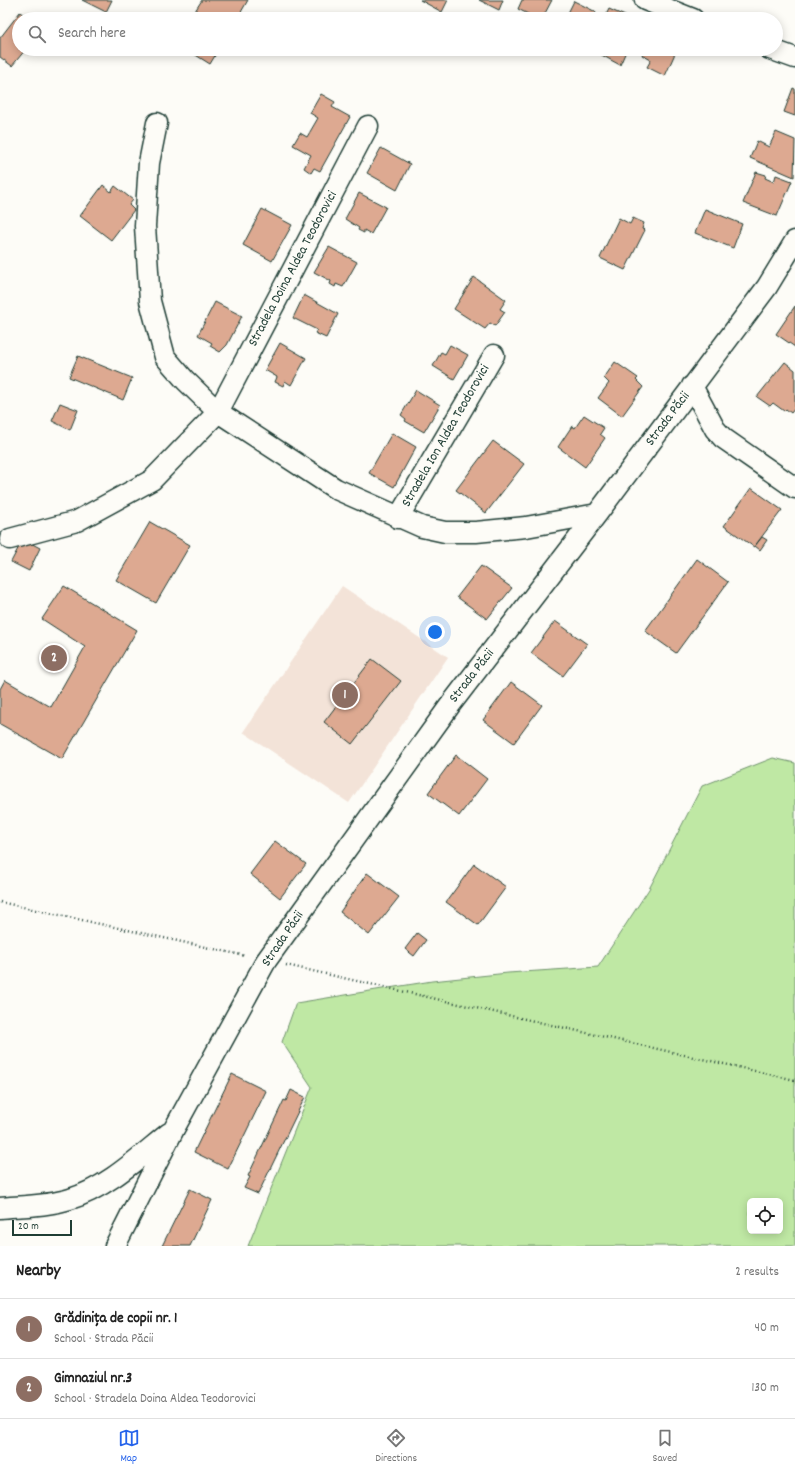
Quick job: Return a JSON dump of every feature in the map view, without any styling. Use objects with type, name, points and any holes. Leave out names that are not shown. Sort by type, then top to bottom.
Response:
[{"type":"street","points":[[645,0],[675,12]]},
{"type":"street","points":[[783,54],[795,58]]},
{"type":"street","points":[[157,123],[149,164],[145,226],[150,300],[165,357],[185,380],[218,412],[336,489],[398,518],[422,527],[445,532],[476,532],[526,527],[597,514]]},
{"type":"street","name":"Stradela Doina Aldea Teodorovici","points":[[10,539],[77,521],[152,480],[218,412],[368,126]]},
{"type":"street","name":"Strada Păcii","points":[[115,1246],[174,1129],[266,961],[451,704],[597,514],[767,287],[795,240]]},
{"type":"street","name":"Stradela Ion Aldea Teodorovici","points":[[398,518],[494,355]]},
{"type":"street","points":[[692,386],[715,429],[723,438],[795,488]]},
{"type":"street","name":"Strada Păcii","points":[[0,1208],[45,1205],[71,1199],[111,1179],[174,1129]]},
{"type":"path","points":[[0,902],[795,1080]]},
{"type":"shaded area","points":[[342,586],[448,657],[349,803],[243,732]]},
{"type":"green space","points":[[773,758],[795,763],[795,1246],[248,1246],[312,1087],[282,1042],[296,1003],[432,981],[508,973],[598,967],[649,889],[702,786]]},
{"type":"building","points":[[82,0],[112,0],[106,12]]},
{"type":"building","points":[[202,0],[248,0],[241,12],[194,12]]},
{"type":"building","points":[[420,0],[448,0],[442,12]]},
{"type":"building","points":[[479,0],[503,0],[499,10]]},
{"type":"building","points":[[522,0],[552,0],[546,12],[524,12],[518,9]]},
{"type":"building","points":[[574,1],[596,12],[568,12]]},
{"type":"building","points":[[609,9],[616,12],[608,12]]},
{"type":"building","points":[[12,22],[12,56],[20,56],[12,66],[0,57],[0,38]]},
{"type":"building","points":[[197,56],[215,56],[210,64]]},
{"type":"building","points":[[603,56],[624,56],[620,65]]},
{"type":"building","points":[[644,56],[674,56],[665,76],[647,67],[651,60]]},
{"type":"building","points":[[793,88],[795,89],[795,116],[784,112]]},
{"type":"building","points":[[321,94],[335,102],[332,107],[350,117],[320,171],[314,168],[311,173],[304,168],[311,155],[293,145],[300,133],[307,137],[318,118],[310,113]]},
{"type":"building","points":[[776,132],[795,140],[794,177],[750,158],[757,141],[769,147]]},
{"type":"building","points":[[381,148],[410,164],[397,190],[367,173]]},
{"type":"building","points":[[756,172],[766,175],[765,178],[774,182],[776,175],[792,181],[777,216],[743,203]]},
{"type":"building","points":[[103,185],[111,192],[115,186],[133,200],[129,205],[134,210],[111,240],[80,216]]},
{"type":"building","points":[[359,193],[386,207],[371,234],[364,230],[364,233],[358,230],[359,228],[345,219]]},
{"type":"building","points":[[262,209],[292,225],[272,261],[243,245]]},
{"type":"building","points":[[705,209],[742,224],[733,248],[695,233]]},
{"type":"building","points":[[619,218],[630,224],[633,218],[644,223],[642,229],[645,230],[625,270],[600,258]]},
{"type":"building","points":[[329,247],[357,262],[343,287],[336,284],[335,287],[330,284],[331,281],[314,272]]},
{"type":"building","points":[[474,277],[506,300],[500,309],[505,312],[495,326],[490,323],[485,329],[454,309]]},
{"type":"building","points":[[304,295],[338,314],[326,338],[315,333],[317,330],[293,318]]},
{"type":"building","points":[[215,302],[242,316],[227,345],[220,352],[210,346],[212,343],[198,335]]},
{"type":"building","points":[[795,306],[795,347],[776,334]]},
{"type":"building","points":[[280,343],[306,358],[291,385],[285,381],[283,386],[275,382],[277,377],[265,370]]},
{"type":"building","points":[[450,345],[468,355],[454,379],[433,366],[441,352],[445,354]]},
{"type":"building","points":[[78,356],[132,378],[123,400],[69,377]]},
{"type":"building","points":[[615,362],[638,378],[636,380],[643,387],[622,416],[598,398],[609,383],[604,378]]},
{"type":"building","points":[[785,362],[795,370],[795,408],[791,413],[786,409],[784,411],[773,403],[770,406],[757,397]]},
{"type":"building","points":[[416,390],[440,405],[424,432],[405,421],[406,419],[401,415]]},
{"type":"building","points":[[60,403],[78,410],[70,430],[52,421]]},
{"type":"building","points":[[584,415],[604,428],[600,434],[605,438],[585,467],[558,447],[572,426],[575,428]]},
{"type":"building","points":[[392,433],[416,447],[394,487],[369,473]]},
{"type":"building","points":[[493,441],[524,464],[486,513],[456,490]]},
{"type":"building","points":[[751,488],[782,510],[754,547],[724,526]]},
{"type":"building","points":[[150,522],[190,545],[156,603],[116,580]]},
{"type":"building","points":[[762,537],[767,540],[760,550],[755,546]]},
{"type":"building","points":[[23,539],[40,548],[29,571],[11,562]]},
{"type":"building","points":[[697,559],[728,582],[676,653],[645,631]]},
{"type":"building","points":[[481,566],[512,588],[487,619],[457,597]]},
{"type":"building","points":[[64,586],[137,630],[62,759],[0,724],[0,689],[5,680],[51,707],[85,647],[42,619]]},
{"type":"building","points":[[555,621],[587,644],[563,676],[531,653]]},
{"type":"building","points":[[372,659],[401,681],[352,744],[324,722]]},
{"type":"building","points":[[511,682],[542,705],[514,743],[483,720]]},
{"type":"building","points":[[456,755],[487,779],[459,816],[428,793]]},
{"type":"building","points":[[275,841],[306,864],[280,898],[250,874]]},
{"type":"building","points":[[474,864],[506,887],[478,925],[446,902]]},
{"type":"building","points":[[367,873],[399,897],[369,935],[340,912]]},
{"type":"building","points":[[417,933],[426,940],[414,956],[405,949]]},
{"type":"building","points":[[232,1074],[266,1091],[228,1169],[194,1152]]},
{"type":"building","points":[[291,1090],[305,1097],[258,1194],[244,1188],[250,1177],[248,1176],[284,1100],[286,1101]]},
{"type":"building","points":[[190,1189],[212,1200],[190,1246],[162,1246]]},
{"type":"place","name":"Gimnaziul nr.3","points":[[54,658]]},
{"type":"place","name":"Grădinița de copii nr. 1","points":[[345,695]]}]
